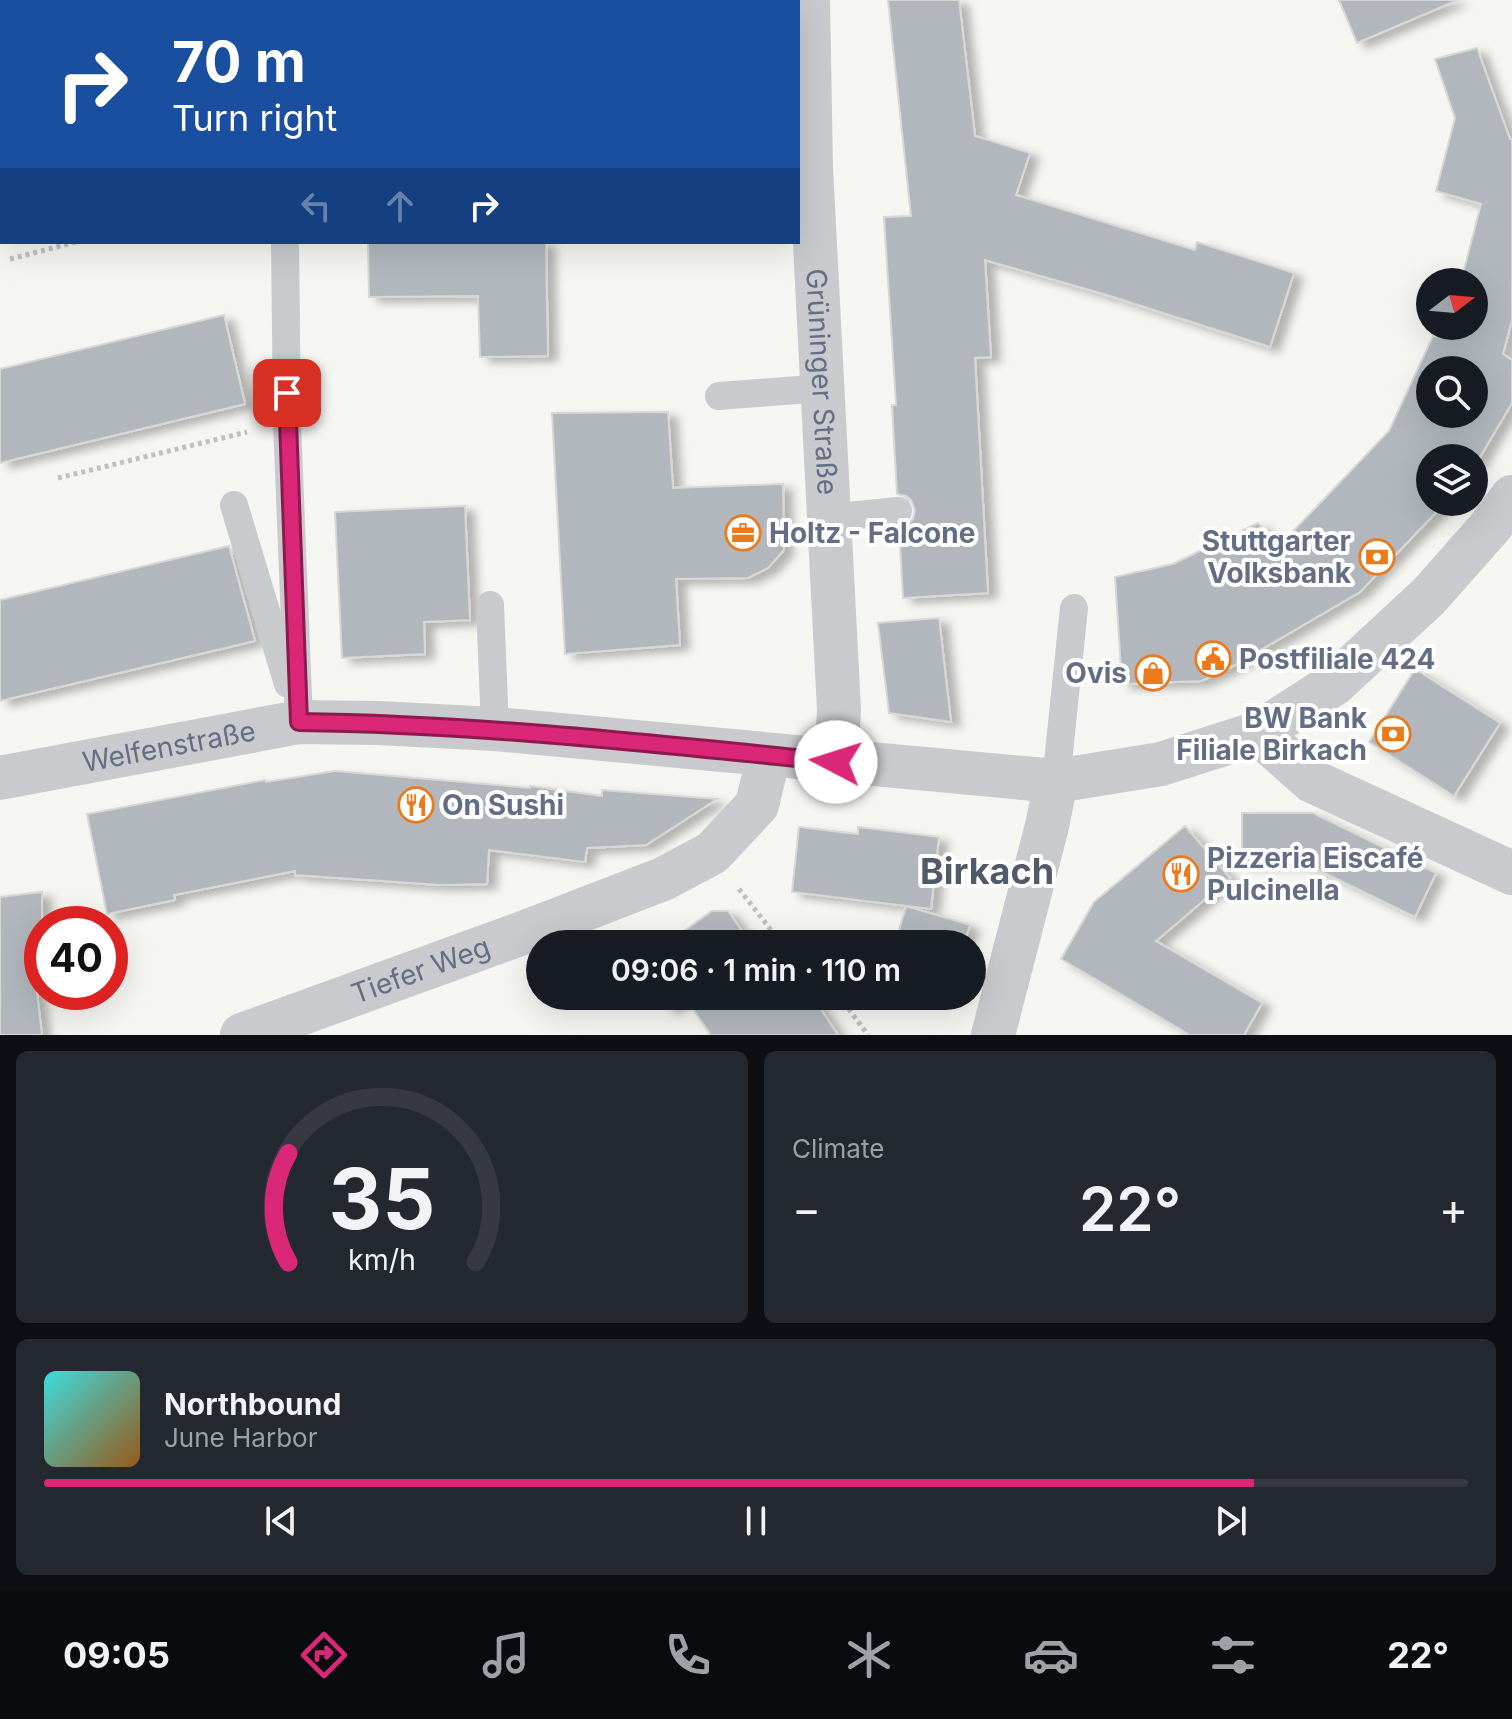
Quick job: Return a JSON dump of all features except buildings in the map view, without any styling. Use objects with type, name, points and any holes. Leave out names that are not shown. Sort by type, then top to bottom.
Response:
[{"type":"street","name":"Grüninger Straße","points":[[808,0],[811,167],[839,710],[836,762]]},
{"type":"street","name":"Welfenstraße","points":[[0,778],[299,722],[495,729],[1056,781],[1161,764],[1258,733],[1334,684],[1429,596],[1512,497]]},
{"type":"street","points":[[1258,733],[1312,781],[1512,873]]},
{"type":"street","name":"Tiefer Weg","points":[[242,1035],[546,925],[663,879],[712,853],[757,805],[769,755]]},
{"type":"street","points":[[993,1035],[1056,781]]},
{"type":"lane","points":[[285,244],[287,423],[299,722]]},
{"type":"lane","points":[[719,396],[823,388]]},
{"type":"lane","points":[[234,505],[299,722]]},
{"type":"lane","points":[[828,518],[898,511]]},
{"type":"lane","points":[[490,605],[495,729]]},
{"type":"lane","points":[[1056,781],[1074,608]]},
{"type":"path","points":[[10,259],[68,244]]},
{"type":"path","points":[[58,478],[287,423]]},
{"type":"path","points":[[712,853],[771,930]]},
{"type":"path","points":[[849,1010],[868,1035]]},
{"type":"place","name":"Holtz - Falcone","points":[[743,533]]},
{"type":"place","name":"Stuttgarter Volksbank","points":[[1377,557]]},
{"type":"place","name":"Postfiliale 424","points":[[1213,659]]},
{"type":"place","name":"Ovis","points":[[1153,673]]},
{"type":"place","name":"BW Bank Filiale Birkach","points":[[1393,734]]},
{"type":"place","name":"On Sushi","points":[[416,805]]},
{"type":"place","name":"Pizzeria Eiscafé Pulcinella","points":[[1181,874]]},
{"type":"district","name":"Birkach","points":[[987,871]]},
{"type":"route","points":[[287,393],[299,722],[495,729],[836,762]]}]
